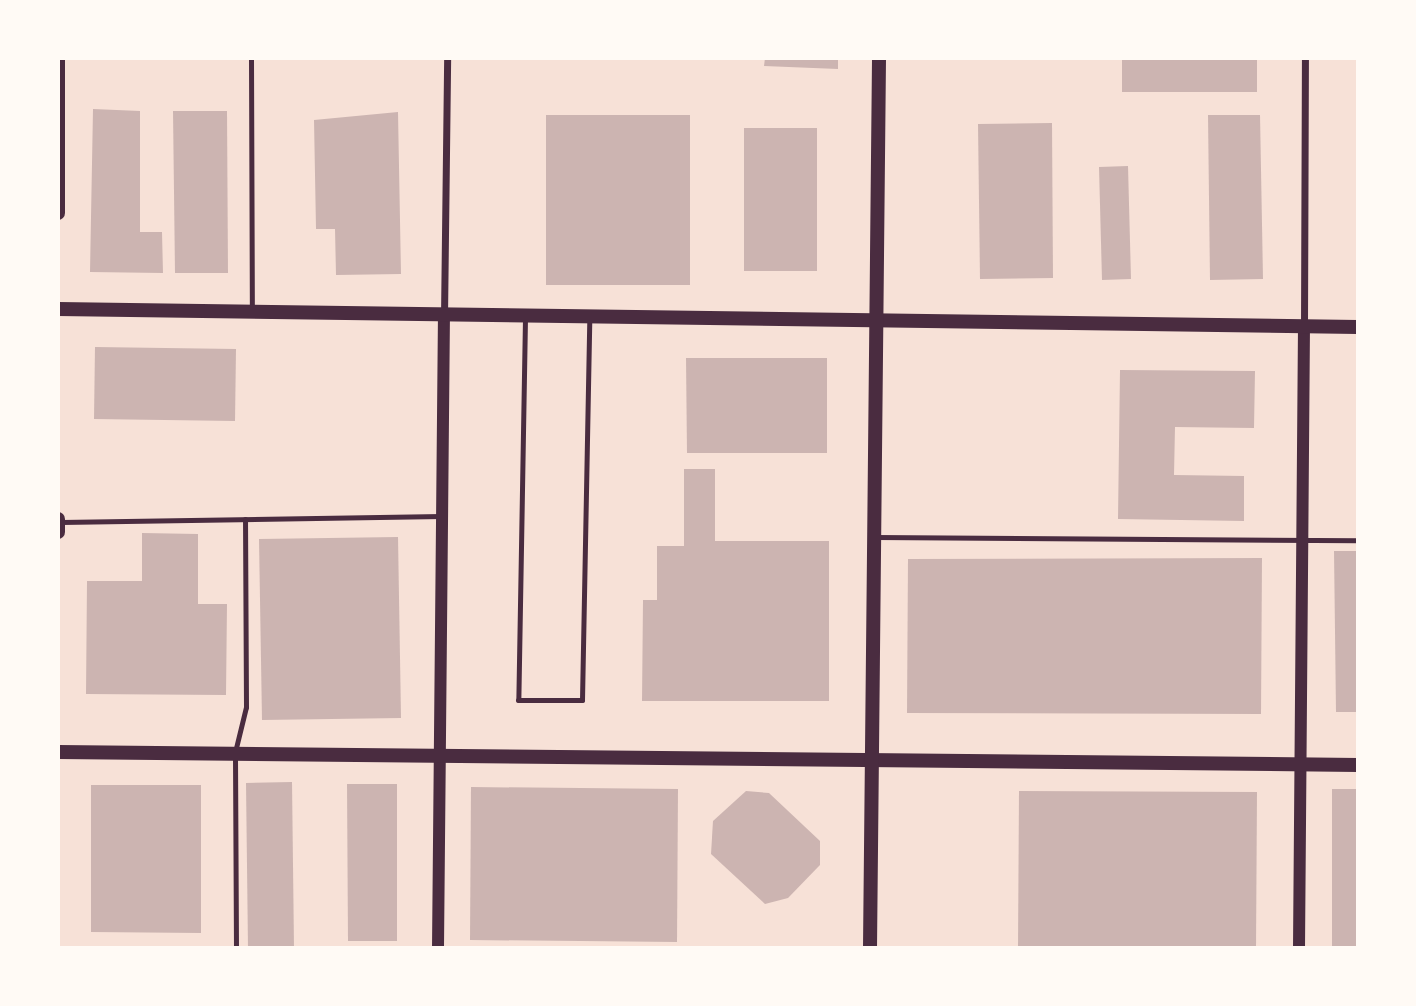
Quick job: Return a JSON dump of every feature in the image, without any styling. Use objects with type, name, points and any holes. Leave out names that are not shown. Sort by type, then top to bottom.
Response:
[{"type":"main road","points":[[58,58],[58,213]]},
{"type":"main road","points":[[870,948],[879,58]]},
{"type":"main road","points":[[58,309],[444,317],[1358,327]]},
{"type":"main road","points":[[58,521],[58,532]]},
{"type":"main road","points":[[58,752],[1358,765]]},
{"type":"street","points":[[438,948],[447,58]]},
{"type":"street","points":[[1299,948],[1305,58]]},
{"type":"lane","points":[[251,58],[251,313]]},
{"type":"lane","points":[[525,318],[518,700],[582,700],[589,319]]},
{"type":"lane","points":[[58,521],[442,516]]},
{"type":"lane","points":[[236,948],[235,752],[246,707],[245,519]]},
{"type":"lane","points":[[875,537],[1358,540]]},
{"type":"building","points":[[765,58],[838,58],[838,69],[764,66]]},
{"type":"building","points":[[1122,58],[1257,58],[1257,92],[1122,92]]},
{"type":"building","points":[[93,109],[140,111],[140,232],[162,232],[163,273],[90,272]]},
{"type":"building","points":[[173,111],[227,111],[228,273],[175,273]]},
{"type":"building","points":[[398,112],[401,274],[336,275],[335,229],[316,229],[314,120]]},
{"type":"building","points":[[546,115],[690,115],[690,285],[546,285]]},
{"type":"building","points":[[1208,115],[1260,115],[1263,279],[1210,280]]},
{"type":"building","points":[[1052,123],[1053,278],[980,279],[978,124]]},
{"type":"building","points":[[744,128],[817,128],[817,271],[744,271]]},
{"type":"building","points":[[1128,166],[1131,279],[1102,280],[1099,167]]},
{"type":"building","points":[[95,347],[236,349],[235,421],[94,419]]},
{"type":"building","points":[[686,358],[827,358],[827,453],[687,453]]},
{"type":"building","points":[[1120,370],[1255,371],[1254,428],[1175,427],[1174,475],[1244,476],[1244,521],[1118,519]]},
{"type":"building","points":[[684,469],[715,469],[715,541],[829,541],[829,701],[642,701],[643,600],[657,600],[657,546],[684,546]]},
{"type":"building","points":[[142,533],[198,534],[198,604],[227,604],[226,695],[86,694],[87,581],[142,581]]},
{"type":"building","points":[[398,537],[401,718],[262,720],[259,539]]},
{"type":"building","points":[[1334,551],[1358,551],[1358,712],[1336,712]]},
{"type":"building","points":[[1262,558],[1261,714],[907,713],[908,559]]},
{"type":"building","points":[[292,782],[294,948],[248,948],[246,783]]},
{"type":"building","points":[[347,784],[397,784],[397,941],[348,941]]},
{"type":"building","points":[[91,785],[201,785],[201,933],[91,932]]},
{"type":"building","points":[[471,787],[678,789],[677,942],[470,940]]},
{"type":"building","points":[[1332,789],[1358,789],[1358,948],[1332,948]]},
{"type":"building","points":[[746,791],[769,793],[820,841],[820,865],[788,898],[765,904],[711,854],[713,821]]},
{"type":"building","points":[[1019,791],[1257,792],[1256,948],[1018,947]]}]
